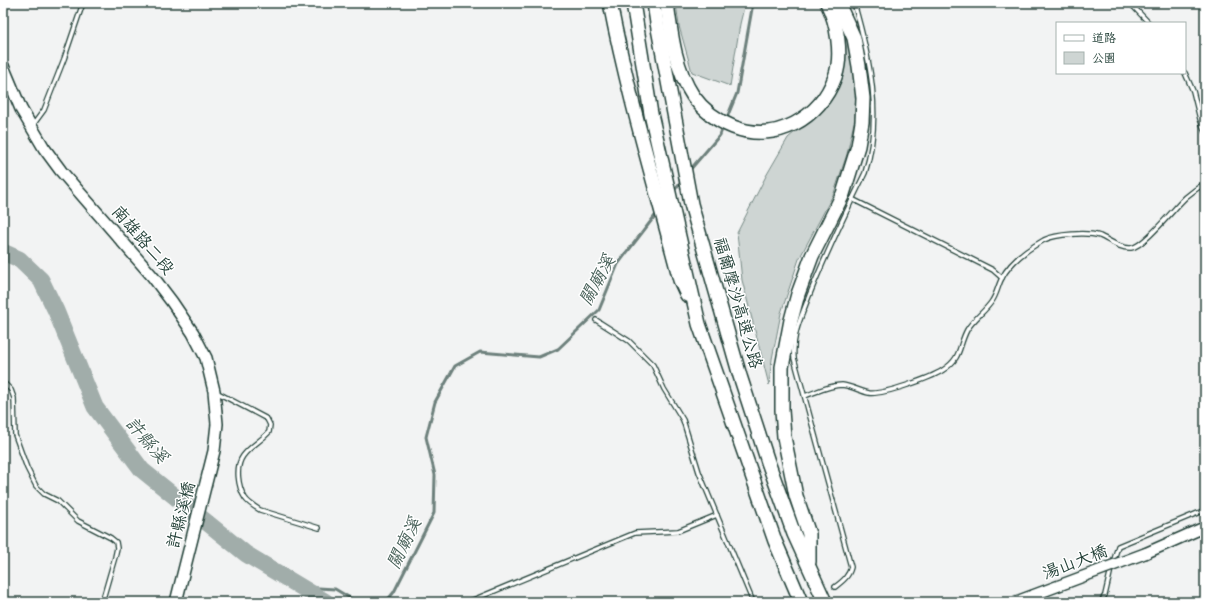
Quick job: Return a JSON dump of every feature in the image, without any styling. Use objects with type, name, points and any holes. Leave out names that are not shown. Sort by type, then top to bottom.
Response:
[{"type":"highway","points":[[610,3],[617,38],[638,118],[684,278],[775,541],[801,602]]},
{"type":"highway","points":[[633,3],[651,114],[684,278]]},
{"type":"highway","name":"福爾摩沙高速公路","points":[[654,3],[656,24],[692,204],[740,376],[794,534],[825,602]]},
{"type":"highway","points":[[666,3],[678,62],[693,96],[708,112],[724,123],[739,130],[755,133],[771,132],[789,127],[803,120],[816,108],[829,91],[836,75],[838,34],[831,10],[827,3]]},
{"type":"highway","points":[[809,568],[809,534],[796,496],[784,437],[782,410],[782,367],[791,320],[798,294],[812,256],[843,194],[858,146],[862,122],[863,98],[854,38],[838,3]]},
{"type":"main road","name":"南雄路二段","points":[[3,66],[21,109],[44,148],[61,171],[153,277],[193,333],[206,358],[214,391],[217,424],[214,451]]},
{"type":"main road","name":"許縣溪橋","points":[[176,602],[214,451]]},
{"type":"street","name":"湯山大橋","points":[[1015,602],[1146,553],[1205,527]]},
{"type":"lane","points":[[31,128],[44,110],[64,59],[83,3]]},
{"type":"lane","points":[[835,587],[850,573],[851,567],[794,358],[793,345],[797,329],[824,258],[865,173],[874,128],[874,96],[865,39],[854,3]]},
{"type":"lane","points":[[1130,3],[1148,22]]},
{"type":"lane","points":[[1185,74],[1193,91],[1205,132]]},
{"type":"lane","points":[[804,396],[833,386],[842,385],[869,393],[881,393],[942,372],[951,365],[959,354],[966,331],[971,323],[983,313],[993,300],[1002,278],[1008,269],[1027,250],[1053,236],[1085,234],[1099,236],[1124,247],[1131,248],[1142,243],[1186,196],[1205,182]]},
{"type":"lane","points":[[852,199],[993,270],[1002,278]]},
{"type":"lane","points":[[596,320],[629,341],[653,365],[664,389],[683,420],[699,472],[753,602]]},
{"type":"lane","points":[[3,382],[11,390],[14,398],[15,435],[26,468],[36,486],[44,494],[58,501],[78,521],[116,542],[115,557],[102,602]]},
{"type":"lane","points":[[214,391],[267,419],[270,425],[264,438],[248,450],[239,463],[238,473],[240,486],[245,499],[260,510],[319,528]]},
{"type":"lane","points":[[1101,602],[1118,546],[1205,510]]},
{"type":"lane","points":[[468,602],[634,533],[678,531],[717,515]]},
{"type":"green space","points":[[676,3],[745,3],[730,86],[692,72],[679,26]]},
{"type":"green space","points":[[845,31],[850,45],[856,84],[855,118],[847,154],[834,193],[799,259],[781,313],[772,359],[769,385],[742,280],[737,233],[766,176],[788,138],[819,111],[844,55]]},
{"type":"waterway","name":"關廟溪","points":[[726,120],[737,93],[753,3]]},
{"type":"waterway","name":"關廟溪","points":[[689,171],[720,135],[723,127]]},
{"type":"waterway","name":"關廟溪","points":[[673,192],[682,180]]},
{"type":"waterway","name":"關廟溪","points":[[386,602],[394,592],[434,513],[435,475],[426,437],[435,402],[455,366],[480,352],[539,357],[558,349],[599,310],[618,264],[658,212]]},
{"type":"waterway","name":"許縣溪","points":[[3,252],[19,259],[41,280],[56,311],[95,407],[142,470],[246,554],[326,602]]},
{"type":"waterway","name":"關廟溪","points":[[302,587],[335,589],[357,602]]}]
